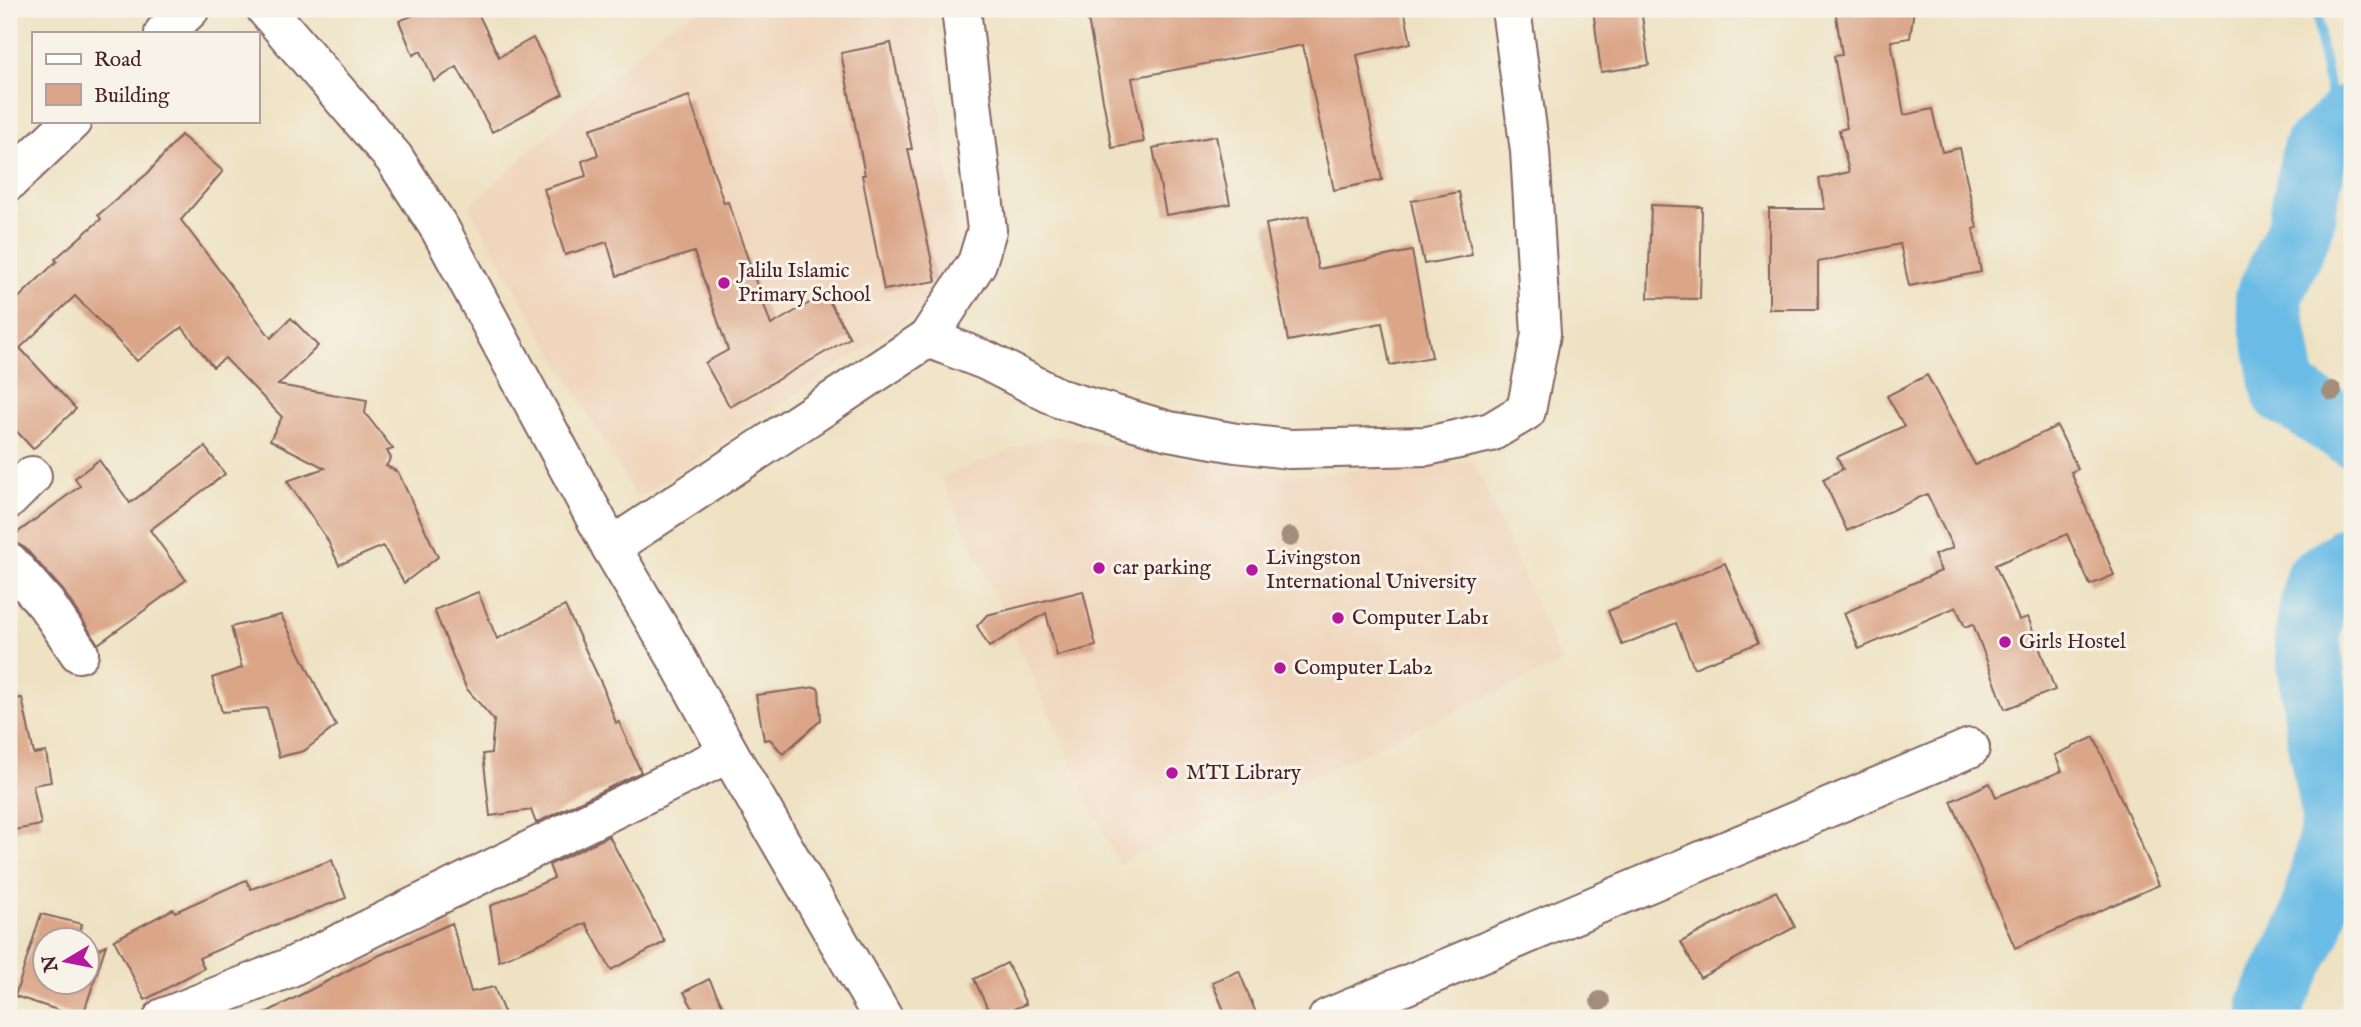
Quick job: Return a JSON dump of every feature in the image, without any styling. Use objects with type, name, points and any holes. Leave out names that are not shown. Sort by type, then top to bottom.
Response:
[{"type":"street","points":[[165,32],[190,9]]},
{"type":"street","points":[[266,9],[394,158],[433,219],[611,547],[883,1018]]},
{"type":"street","points":[[611,547],[928,338],[977,264],[988,230],[961,9]]},
{"type":"street","points":[[928,338],[987,361],[1061,399],[1169,431],[1236,443],[1289,449],[1427,446],[1491,432],[1526,411],[1541,334],[1530,151],[1511,9]]},
{"type":"street","points":[[9,181],[71,122]]},
{"type":"street","points":[[9,562],[46,604],[79,653]]},
{"type":"street","points":[[1328,1018],[1970,748]]},
{"type":"street","points":[[163,1018],[291,967],[729,753]]},
{"type":"shaded area","name":"Jalilu Islamic Primary School","points":[[701,9],[927,9],[958,250],[914,316],[637,499],[469,207],[665,28]]},
{"type":"shaded area","name":"Livingston International University","points":[[1051,435],[1184,460],[1306,475],[1474,461],[1561,663],[1118,864],[941,477]]},
{"type":"building","points":[[409,9],[476,9],[499,57],[533,38],[563,94],[492,132],[457,67],[434,81],[421,51],[413,55],[399,21],[412,16]]},
{"type":"building","points":[[1086,9],[1404,9],[1411,43],[1357,55],[1382,180],[1334,190],[1303,45],[1132,78],[1144,142],[1112,148]]},
{"type":"building","points":[[1593,9],[1641,9],[1649,65],[1601,72]]},
{"type":"building","points":[[1835,9],[1914,9],[1910,38],[1891,41],[1904,115],[1932,109],[1942,152],[1960,148],[1977,228],[1973,229],[1981,272],[1909,286],[1900,244],[1818,262],[1818,309],[1769,309],[1769,209],[1825,209],[1819,179],[1849,172],[1839,130],[1847,128],[1834,56],[1842,55]]},
{"type":"building","points":[[891,43],[912,149],[908,149],[936,281],[884,290],[841,53]]},
{"type":"building","points":[[689,96],[724,203],[728,202],[771,325],[825,294],[850,338],[730,407],[705,363],[728,350],[694,252],[617,276],[607,242],[565,255],[544,189],[586,176],[582,161],[598,155],[590,129]]},
{"type":"building","points":[[181,135],[223,171],[181,220],[271,338],[291,318],[318,346],[278,385],[367,400],[365,413],[393,449],[387,451],[391,458],[386,466],[398,472],[438,557],[404,583],[383,546],[339,565],[327,539],[287,481],[325,468],[270,440],[282,417],[225,358],[213,367],[182,327],[137,361],[75,296],[20,348],[76,409],[33,449],[9,423],[9,307],[57,261],[55,259],[101,219],[98,215],[148,173]]},
{"type":"building","points":[[1216,136],[1230,204],[1166,215],[1153,148]]},
{"type":"building","points":[[1459,192],[1472,255],[1424,264],[1411,201]]},
{"type":"building","points":[[1651,205],[1702,207],[1700,299],[1648,298]]},
{"type":"building","points":[[1308,216],[1318,269],[1412,251],[1432,357],[1390,365],[1382,323],[1288,341],[1266,224]]},
{"type":"building","points":[[1927,375],[1975,465],[2057,426],[2078,469],[2071,472],[2114,575],[2090,585],[2067,534],[1995,565],[2019,620],[2028,617],[2055,690],[2005,709],[1973,624],[1965,627],[1956,607],[1859,649],[1844,613],[1941,571],[1934,555],[1953,548],[1927,494],[1847,531],[1823,479],[1843,469],[1837,457],[1904,426],[1887,396]]},
{"type":"building","points":[[205,447],[225,474],[150,530],[186,580],[98,644],[63,590],[25,548],[9,539],[80,486],[75,478],[99,460],[130,503]]},
{"type":"building","points":[[1725,563],[1758,643],[1694,668],[1676,623],[1622,645],[1608,611]]},
{"type":"building","points":[[1083,591],[1096,646],[1057,656],[1046,613],[989,647],[977,626],[987,615]]},
{"type":"building","points":[[478,592],[497,639],[565,606],[603,687],[616,723],[619,722],[641,772],[536,823],[531,810],[490,816],[483,754],[491,753],[494,720],[466,688],[434,610]]},
{"type":"building","points":[[281,615],[336,726],[304,751],[279,757],[267,708],[222,712],[212,678],[242,668],[231,627]]},
{"type":"building","points":[[816,687],[819,690],[821,720],[783,754],[770,739],[764,740],[756,695]]},
{"type":"building","points":[[22,698],[34,754],[46,752],[51,782],[33,785],[41,825],[9,831],[9,699]]},
{"type":"building","points":[[2094,737],[2159,885],[2015,948],[1951,801],[1990,783],[1996,797],[2062,771],[2055,755]]},
{"type":"building","points":[[609,836],[665,942],[611,970],[586,923],[499,961],[490,906],[554,878],[549,865]]},
{"type":"building","points":[[332,860],[346,898],[199,958],[204,968],[145,1000],[114,940],[173,909],[175,912],[246,880],[251,889]]},
{"type":"building","points":[[1776,891],[1795,927],[1700,978],[1681,942]]},
{"type":"building","points":[[41,914],[82,924],[82,926],[37,926]]},
{"type":"building","points":[[452,923],[471,992],[494,987],[506,1018],[256,1018],[362,963]]},
{"type":"building","points":[[32,942],[32,996],[89,996],[82,1018],[15,996]]},
{"type":"building","points":[[1007,963],[1026,1004],[992,1018],[974,979]]},
{"type":"building","points":[[1239,971],[1258,1018],[1227,1018],[1212,982]]},
{"type":"building","points":[[709,979],[729,1018],[698,1018],[684,992]]},
{"type":"waterway","points":[[2318,9],[2320,39],[2337,130]]},
{"type":"waterway","points":[[2352,116],[2315,150],[2300,228],[2268,298],[2285,392],[2352,434]]},
{"type":"waterway","points":[[2271,1018],[2271,1003],[2310,926],[2335,822],[2321,747],[2307,637],[2317,581],[2352,557]]},
{"type":"place","name":"Jalilu Islamic Primary School","points":[[724,283]]},
{"type":"place","name":"car parking","points":[[1099,568]]},
{"type":"place","name":"Livingston International University","points":[[1252,570]]},
{"type":"place","name":"Computer Lab1","points":[[1338,618]]},
{"type":"place","name":"Girls Hostel","points":[[2005,642]]},
{"type":"place","name":"Computer Lab2","points":[[1280,668]]},
{"type":"place","name":"MTI Library","points":[[1172,773]]}]
